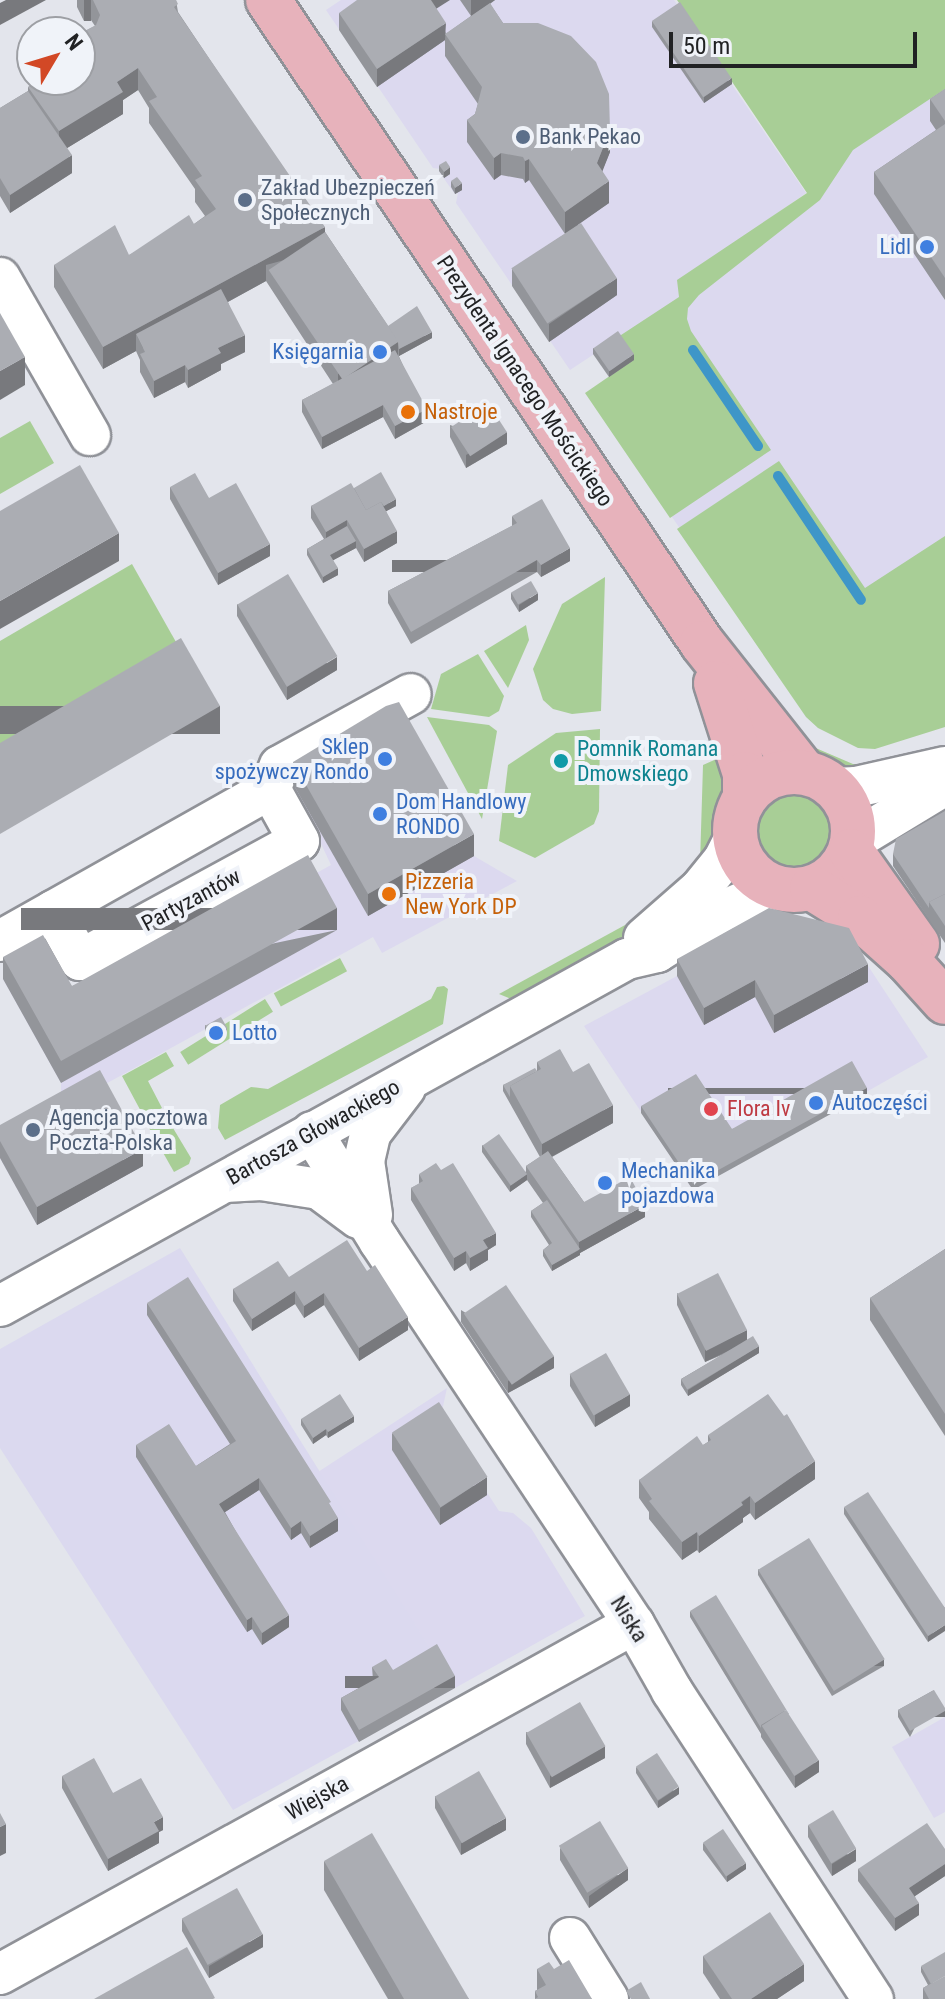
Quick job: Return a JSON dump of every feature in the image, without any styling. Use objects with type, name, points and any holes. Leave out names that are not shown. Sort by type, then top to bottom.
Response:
[{"type":"main road","name":"Prezydenta Ignacego Mościckiego","points":[[268,0],[702,643],[820,780]]},
{"type":"main road","name":"Prezydenta Ignacego Mościckiego","points":[[702,643],[737,741],[745,774],[740,816]]},
{"type":"main road","points":[[794,888],[833,877],[852,846],[852,816],[820,780],[772,775],[740,816],[743,861],[754,875],[794,888],[860,918],[908,961],[945,1002]]},
{"type":"main road","points":[[852,846],[945,991]]},
{"type":"street","points":[[0,278],[90,435]]},
{"type":"street","points":[[0,941],[270,789],[280,766],[411,694]]},
{"type":"street","points":[[820,780],[856,787],[945,767]]},
{"type":"street","points":[[852,846],[945,785]]},
{"type":"street","name":"Partyzantów","points":[[53,911],[80,960],[299,841],[270,789]]},
{"type":"street","name":"Bartosza Głowackiego","points":[[627,959],[647,935],[700,889],[723,861],[740,816]]},
{"type":"street","name":"Bartosza Głowackiego","points":[[0,1306],[627,959],[657,952],[731,907],[794,888]]},
{"type":"street","name":"Niska","points":[[380,1242],[367,1195],[364,1161],[370,1134],[415,1076]]},
{"type":"street","name":"Niska","points":[[312,1132],[380,1242],[634,1624],[672,1691],[873,1999]]},
{"type":"street","name":"Niska","points":[[222,1182],[261,1180],[319,1189],[348,1207],[380,1242]]},
{"type":"street","name":"Wiejska","points":[[0,1974],[634,1624]]},
{"type":"street","points":[[570,1938],[608,1999]]},
{"type":"shaded area","points":[[341,0],[674,0],[806,193],[677,283],[816,201],[945,15],[945,713],[808,716],[588,394],[636,361],[676,300],[570,370],[456,203],[458,193],[455,194],[447,183],[439,171],[441,169],[433,168],[326,10]]},
{"type":"shaded area","points":[[293,784],[474,856],[517,881],[382,953],[373,937],[100,1087],[143,1166],[37,1225],[0,1158],[0,1141],[61,1102],[61,1083],[3,979],[72,1008],[331,865]]},
{"type":"shaded area","points":[[853,943],[928,1057],[693,1190],[584,1026],[677,976]]},
{"type":"shaded area","points":[[180,1248],[455,1688],[233,1810],[0,1448],[0,1349]]},
{"type":"shaded area","points":[[447,1388],[440,1420],[499,1511],[513,1513],[531,1528],[585,1616],[455,1688],[318,1472]]},
{"type":"shaded area","points":[[945,1717],[945,1812],[934,1818],[892,1747]]},
{"type":"green space","points":[[677,0],[945,0],[945,89],[853,150],[820,200],[699,295],[688,308],[687,319],[691,331],[771,450],[670,518],[585,393],[633,360],[618,337],[679,297],[677,280],[807,193]]},
{"type":"green space","points":[[30,421],[54,463],[0,494],[0,438]]},
{"type":"green space","points":[[779,461],[865,588],[945,536],[945,727],[875,749],[858,748],[818,728],[806,717],[677,529]]},
{"type":"green space","points":[[132,564],[185,658],[0,764],[0,641]]},
{"type":"green space","points":[[605,577],[601,711],[572,714],[553,709],[543,700],[533,669],[562,604]]},
{"type":"green space","points":[[526,625],[529,640],[508,688],[484,651]]},
{"type":"green space","points":[[478,654],[504,696],[499,711],[489,717],[431,709],[441,674]]},
{"type":"green space","points":[[427,717],[489,725],[497,731],[482,819]]},
{"type":"green space","points":[[600,729],[599,811],[594,824],[535,858],[499,841],[508,765],[556,733]]},
{"type":"green space","points":[[811,746],[853,764],[875,765],[844,774],[805,756]]},
{"type":"green space","points":[[730,753],[733,789],[722,817],[720,836],[700,863],[703,765]]},
{"type":"green space","points":[[795,795],[809,798],[821,806],[829,818],[832,832],[829,846],[821,858],[809,866],[795,869],[781,866],[769,858],[761,846],[758,832],[761,818],[769,806],[781,798]]},
{"type":"green space","points":[[669,901],[627,938],[516,1001],[499,994]]},
{"type":"green space","points":[[340,958],[347,971],[281,1006],[274,993]]},
{"type":"green space","points":[[437,987],[448,989],[443,1024],[225,1140],[218,1128],[220,1105],[251,1087],[268,1089],[431,999]]},
{"type":"green space","points":[[265,999],[273,1012],[188,1065],[180,1052]]},
{"type":"green space","points":[[166,1052],[174,1066],[148,1081],[162,1108],[144,1117],[122,1076]]},
{"type":"green space","points":[[167,1118],[191,1158],[189,1164],[174,1172],[149,1128]]},
{"type":"building","name":"Zakład Ubezpieczeń Społecznych","points":[[93,0],[176,0],[178,4],[174,7],[325,227],[103,347],[54,265],[115,225],[129,255],[189,215],[194,224],[216,209],[195,180],[202,176],[149,101],[157,97],[138,68],[117,82],[123,92],[59,131],[34,96],[96,96],[96,25],[100,15]]},
{"type":"building","points":[[357,0],[431,0],[446,23],[377,69],[339,13]]},
{"type":"building","points":[[680,2],[731,78],[703,97],[652,21]]},
{"type":"building","points":[[490,3],[503,23],[538,23],[571,36],[596,62],[609,94],[610,130],[597,163],[609,181],[565,212],[529,159],[525,161],[523,157],[501,153],[494,158],[467,120],[475,114],[482,87],[445,34]]},
{"type":"building","points":[[945,89],[945,121],[930,99]]},
{"type":"building","points":[[20,96],[31,96],[72,155],[10,195],[0,178],[0,108]]},
{"type":"building","name":"Lidl","points":[[945,124],[945,278],[874,172]]},
{"type":"building","points":[[446,161],[450,167],[444,172],[439,165]]},
{"type":"building","points":[[457,177],[462,183],[455,188],[451,181]]},
{"type":"building","points":[[581,223],[617,278],[547,324],[511,268]]},
{"type":"building","points":[[325,232],[399,341],[342,379],[269,270]]},
{"type":"building","points":[[221,289],[245,335],[218,348],[221,353],[188,370],[185,365],[154,381],[140,354],[145,352],[136,334]]},
{"type":"building","points":[[417,306],[432,332],[399,349],[388,326]]},
{"type":"building","points":[[0,313],[25,357],[0,371]]},
{"type":"building","points":[[618,331],[634,354],[609,371],[593,348]]},
{"type":"building","points":[[395,350],[427,409],[395,426],[383,405],[322,437],[302,400]]},
{"type":"building","points":[[488,403],[507,432],[470,456],[451,427]]},
{"type":"building","points":[[80,465],[119,533],[0,601],[0,511]]},
{"type":"building","points":[[381,472],[396,499],[384,506],[381,502],[366,510],[354,488]]},
{"type":"building","points":[[195,473],[209,498],[236,483],[270,544],[218,573],[170,487]]},
{"type":"building","points":[[351,483],[366,510],[381,502],[397,531],[364,549],[347,520],[326,532],[311,506]]},
{"type":"building","points":[[542,499],[570,548],[541,565],[537,560],[411,632],[388,591],[517,523],[512,516]]},
{"type":"building","points":[[347,526],[356,541],[330,555],[338,568],[323,577],[307,549]]},
{"type":"building","points":[[288,574],[337,656],[287,687],[237,604]]},
{"type":"building","points":[[531,581],[538,593],[518,605],[511,592]]},
{"type":"building","points":[[181,638],[220,706],[0,834],[0,743]]},
{"type":"building","name":"Dom Handlowy RONDO","points":[[399,702],[474,834],[368,894],[293,762],[386,706]]},
{"type":"building","points":[[945,811],[945,894],[929,902],[929,908],[893,854],[896,839]]},
{"type":"building","points":[[308,855],[337,908],[61,1061],[3,957],[43,935],[72,986]]},
{"type":"building","points":[[945,894],[945,926],[929,902]]},
{"type":"building","points":[[769,908],[849,928],[868,964],[774,1015],[755,980],[704,1008],[677,959]]},
{"type":"building","points":[[221,1017],[227,1028],[212,1037],[205,1026]]},
{"type":"building","points":[[560,1049],[573,1072],[589,1063],[613,1105],[542,1144],[510,1086],[541,1069],[537,1062]]},
{"type":"building","points":[[852,1061],[867,1088],[693,1184],[641,1106],[696,1074],[732,1129]]},
{"type":"building","points":[[535,1068],[537,1071],[510,1086],[510,1097],[503,1085]]},
{"type":"building","points":[[100,1070],[143,1149],[37,1207],[0,1141],[0,1125]]},
{"type":"building","points":[[499,1134],[527,1174],[511,1186],[483,1145]]},
{"type":"building","points":[[548,1151],[584,1202],[630,1177],[645,1205],[579,1242],[526,1166]]},
{"type":"building","points":[[436,1163],[441,1170],[453,1163],[496,1233],[483,1240],[488,1248],[470,1258],[466,1251],[454,1258],[411,1188],[423,1181],[419,1174]]},
{"type":"building","points":[[547,1200],[580,1249],[552,1265],[543,1250],[552,1243],[531,1211]]},
{"type":"building","points":[[347,1240],[367,1271],[375,1265],[408,1317],[359,1348],[324,1293],[304,1306],[295,1291],[252,1319],[233,1289],[278,1261],[289,1277]]},
{"type":"building","points":[[945,1249],[945,1414],[870,1298]]},
{"type":"building","points":[[718,1273],[747,1330],[706,1351],[677,1294]]},
{"type":"building","points":[[188,1277],[331,1502],[338,1518],[310,1536],[301,1521],[291,1528],[259,1478],[219,1504],[289,1615],[262,1633],[252,1617],[247,1620],[136,1445],[169,1424],[196,1466],[236,1441],[147,1303]]},
{"type":"building","points":[[506,1285],[554,1356],[512,1385],[464,1314]]},
{"type":"building","points":[[753,1336],[759,1346],[687,1390],[681,1379]]},
{"type":"building","points":[[606,1353],[630,1395],[594,1416],[570,1374]]},
{"type":"building","points":[[340,1394],[354,1416],[313,1438],[301,1419]]},
{"type":"building","points":[[768,1394],[784,1416],[787,1414],[815,1461],[755,1503],[750,1496],[741,1502],[743,1505],[699,1536],[697,1532],[682,1542],[649,1501],[652,1499],[639,1480],[697,1436],[703,1445],[711,1440],[708,1435]]},
{"type":"building","points":[[439,1402],[487,1477],[441,1507],[392,1432]]},
{"type":"building","points":[[868,1492],[945,1608],[945,1625],[928,1636],[844,1507]]},
{"type":"building","points":[[809,1538],[885,1659],[834,1691],[758,1570]]},
{"type":"building","points":[[716,1595],[789,1714],[786,1710],[761,1725],[761,1728],[690,1611]]},
{"type":"building","points":[[437,1644],[455,1676],[359,1730],[341,1698],[379,1677],[372,1667],[386,1659],[393,1670]]},
{"type":"building","points":[[934,1690],[945,1711],[910,1731],[898,1710]]},
{"type":"building","points":[[580,1702],[606,1746],[552,1777],[526,1733]]},
{"type":"building","points":[[786,1710],[819,1760],[794,1776],[762,1726]]},
{"type":"building","points":[[657,1753],[679,1787],[658,1800],[636,1767]]},
{"type":"building","points":[[94,1758],[113,1793],[141,1778],[163,1817],[154,1822],[159,1831],[108,1859],[62,1776]]},
{"type":"building","points":[[479,1771],[506,1818],[462,1843],[435,1796]]},
{"type":"building","points":[[833,1810],[856,1849],[831,1864],[808,1825]]},
{"type":"building","points":[[0,1813],[6,1824],[0,1827]]},
{"type":"building","points":[[600,1821],[628,1868],[587,1893],[559,1846]]},
{"type":"building","points":[[927,1823],[945,1849],[945,1864],[909,1888],[919,1903],[895,1918],[858,1869]]},
{"type":"building","points":[[723,1829],[746,1863],[726,1876],[703,1842]]},
{"type":"building","points":[[372,1833],[469,1999],[404,1999],[324,1861]]},
{"type":"building","points":[[237,1888],[263,1934],[208,1965],[182,1919]]},
{"type":"building","points":[[770,1912],[804,1964],[751,1999],[732,1999],[703,1956]]},
{"type":"building","points":[[187,1947],[215,1998],[94,1999]]},
{"type":"building","points":[[945,1952],[945,1976],[931,1984],[921,1966]]},
{"type":"building","points":[[569,1960],[592,1999],[535,1999],[538,1997],[535,1991],[546,1985],[537,1969],[549,1962],[554,1969]]},
{"type":"building","points":[[945,1976],[945,1999],[929,1999],[923,1988]]},
{"type":"building","points":[[641,1982],[650,1999],[631,1999],[626,1991]]},
{"type":"waterway","points":[[693,350],[758,446]]},
{"type":"waterway","points":[[778,476],[861,600]]},
{"type":"place","name":"Bank Pekao","points":[[523,137]]},
{"type":"place","name":"Zakład Ubezpieczeń Społecznych","points":[[245,200]]},
{"type":"place","name":"Lidl","points":[[927,247]]},
{"type":"place","name":"Księgarnia","points":[[380,352]]},
{"type":"place","name":"Nastroje","points":[[408,412]]},
{"type":"place","name":"Sklep spożywczy Rondo","points":[[385,759]]},
{"type":"place","name":"Pomnik Romana Dmowskiego","points":[[561,761]]},
{"type":"place","name":"Dom Handlowy RONDO","points":[[380,814]]},
{"type":"place","name":"Pizzeria New York DP","points":[[389,894]]},
{"type":"place","name":"Lotto","points":[[216,1033]]},
{"type":"place","name":"Autoczęści","points":[[816,1103]]},
{"type":"place","name":"Flora Iv","points":[[711,1109]]},
{"type":"place","name":"Agencja pocztowa Poczta-Polska","points":[[33,1130]]},
{"type":"place","name":"Mechanika pojazdowa","points":[[605,1183]]}]
